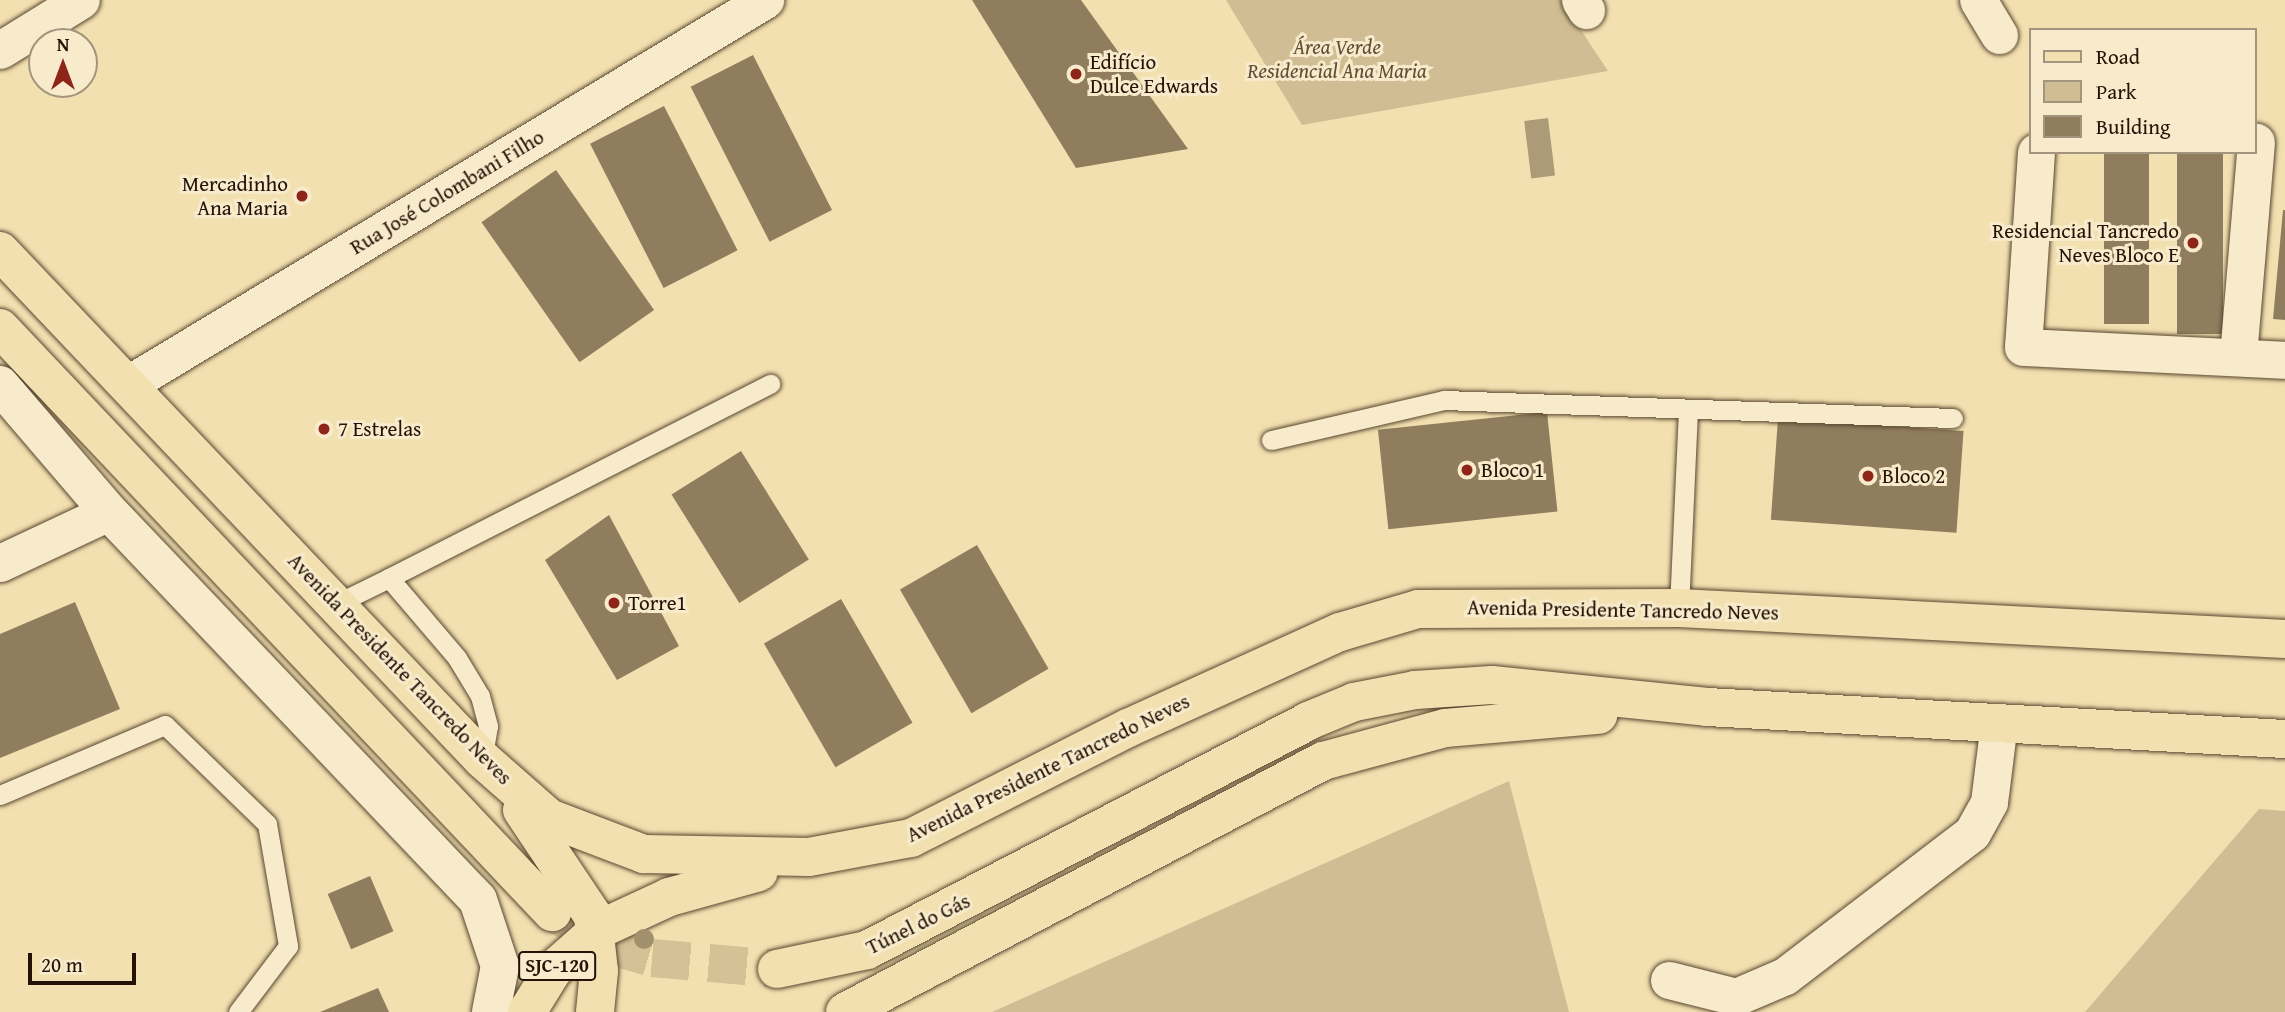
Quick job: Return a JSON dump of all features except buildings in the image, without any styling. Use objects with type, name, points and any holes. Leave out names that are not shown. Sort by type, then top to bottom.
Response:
[{"type":"main road","name":"Avenida Presidente Tancredo Neves","points":[[0,251],[130,383],[482,759],[550,818],[644,854],[808,857],[911,838],[1203,694],[1340,632],[1418,609],[1679,608],[2285,639]]},
{"type":"main road","points":[[0,328],[347,700],[552,912]]},
{"type":"main road","points":[[0,385],[109,512],[478,900],[500,966],[491,1012]]},
{"type":"main road","name":"Túnel do Gás","points":[[778,969],[867,950],[1051,859],[1354,702],[1492,685],[1707,707]]},
{"type":"main road","points":[[845,1012],[1323,761],[1360,748],[1503,720],[1707,707],[2285,739]]},
{"type":"main road","points":[[482,759],[553,849],[598,930],[669,897],[808,857]]},
{"type":"main road","name":"SJC-120","points":[[527,1012],[553,970],[598,930]]},
{"type":"main road","name":"SJC-120","points":[[595,1012],[598,930]]},
{"type":"street","points":[[0,50],[81,0]]},
{"type":"street","name":"Rua José Colombani Filho","points":[[130,383],[765,0]]},
{"type":"street","points":[[1978,0],[1999,35]]},
{"type":"street","points":[[2036,154],[2023,347],[2285,360]]},
{"type":"street","points":[[2238,356],[2255,154]]},
{"type":"street","points":[[0,563],[109,512]]},
{"type":"street","points":[[1669,980],[1737,997],[1785,976],[1972,833],[1989,802],[1999,723]]},
{"type":"lane","points":[[337,604],[770,384]]},
{"type":"lane","points":[[1271,440],[1444,400],[1953,418]]},
{"type":"lane","points":[[1679,608],[1688,409]]},
{"type":"lane","points":[[389,578],[457,658],[480,696],[488,726],[482,759]]},
{"type":"lane","points":[[0,795],[164,725],[267,824],[288,946],[238,1012]]},
{"type":"green space","name":"Área Verde Residencial Ana Maria","points":[[1226,0],[1561,0],[1608,71],[1302,125]]},
{"type":"green space","points":[[1509,781],[1569,1012],[992,1012]]},
{"type":"green space","points":[[2259,809],[2285,811],[2285,1012],[2085,1012]]},
{"type":"shaded area","points":[[1548,118],[1555,176],[1531,178],[1524,121]]},
{"type":"tunnel","points":[[552,912],[612,946],[652,958],[777,969]]},
{"type":"place","name":"Edifício Dulce Edwards","points":[[1076,74]]},
{"type":"place","name":"Mercadinho Ana Maria","points":[[302,196]]},
{"type":"place","name":"Residencial Tancredo Neves Bloco E","points":[[2193,243]]},
{"type":"place","name":"7 Estrelas","points":[[324,429]]},
{"type":"place","name":"Bloco 1","points":[[1467,470]]},
{"type":"place","name":"Bloco 2","points":[[1868,476]]},
{"type":"place","name":"Torre1","points":[[614,603]]}]
